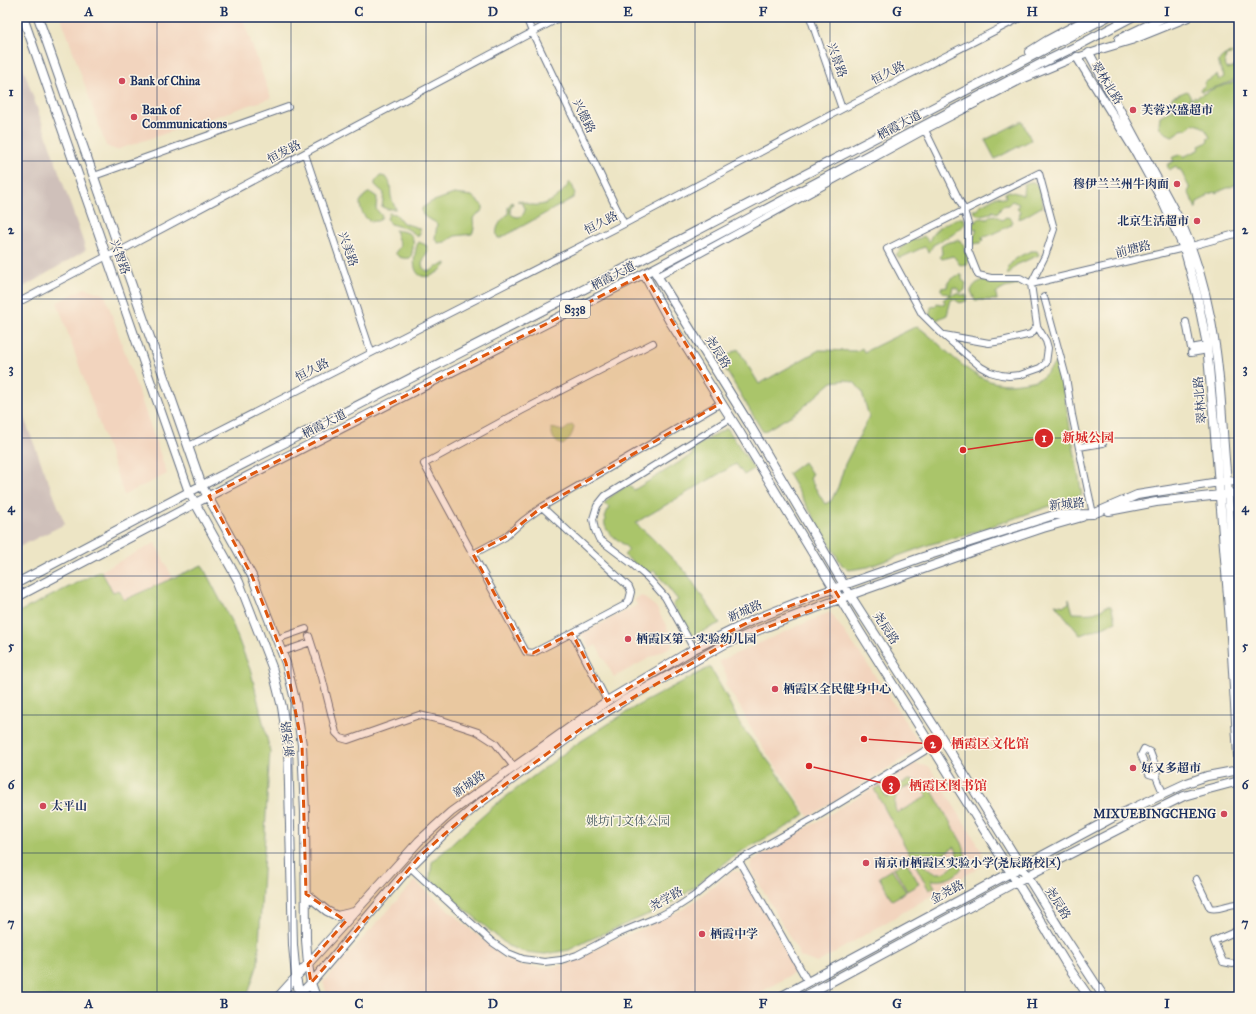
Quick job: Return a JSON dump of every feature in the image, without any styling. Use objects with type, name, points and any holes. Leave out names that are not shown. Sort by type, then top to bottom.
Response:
[{"type":"main road","name":"兴智路","points":[[23,17],[189,492],[196,503]]},
{"type":"main road","name":"兴智路","points":[[38,17],[202,486],[209,496]]},
{"type":"main road","points":[[992,77],[1048,40],[1091,17]]},
{"type":"main road","name":"栖霞大道","points":[[17,583],[189,492],[638,262],[1107,17]]},
{"type":"main road","name":"栖霞大道","points":[[17,597],[209,496],[644,274],[1040,64],[1132,17]]},
{"type":"main road","points":[[1101,49],[1165,17]]},
{"type":"main road","points":[[1101,49],[1131,40],[1188,17]]},
{"type":"main road","name":"翠林北路","points":[[1089,53],[1182,225],[1188,247],[1207,348],[1225,494],[1239,659]]},
{"type":"main road","name":"翠林北路","points":[[1076,57],[1136,154],[1161,198],[1188,247],[1204,288],[1215,344],[1223,422],[1223,482]]},
{"type":"main road","name":"尧辰路","points":[[652,269],[751,427],[850,594],[1104,997]]},
{"type":"main road","name":"尧辰路","points":[[644,274],[669,320],[731,418],[840,599],[1017,882],[1065,962],[1089,997]]},
{"type":"main road","name":"新城路","points":[[278,997],[419,841],[440,821],[608,701],[694,649],[753,620],[834,589],[920,558],[1054,515],[1093,514],[1137,495],[1239,481]]},
{"type":"main road","name":"新城路","points":[[299,996],[410,868],[451,828],[480,803],[586,725],[623,701],[725,644],[850,594],[1043,528],[1080,518],[1156,502],[1239,493]]},
{"type":"main road","name":"翠林北路","points":[[1225,494],[1239,770]]},
{"type":"main road","name":"新尧路","points":[[209,496],[252,576],[286,663],[296,704],[302,745],[308,964],[311,983],[316,997]]},
{"type":"main road","name":"新尧路","points":[[196,503],[239,582],[272,667],[282,707],[288,746],[293,945],[299,996]]},
{"type":"main road","name":"金尧路","points":[[780,997],[1114,817],[1163,794],[1207,776],[1239,770]]},
{"type":"main road","name":"金尧路","points":[[803,997],[1027,876],[1184,796],[1239,781]]},
{"type":"main road","points":[[306,894],[326,910],[337,916],[354,912]]},
{"type":"street","name":"兴德路","points":[[526,17],[624,224]]},
{"type":"street","name":"恒发路","points":[[17,303],[106,256],[120,251],[560,17]]},
{"type":"street","name":"兴景路","points":[[810,17],[842,109]]},
{"type":"street","name":"恒久路","points":[[189,446],[624,224],[842,109],[1022,17]]},
{"type":"street","points":[[658,277],[925,130],[1022,80],[1076,57],[1101,49]]},
{"type":"street","points":[[94,176],[288,107]]},
{"type":"street","points":[[925,130],[964,210],[968,224],[968,250],[978,275],[991,278],[1020,278],[1031,284]]},
{"type":"street","name":"兴美路","points":[[304,154],[371,352]]},
{"type":"street","points":[[1039,173],[1054,229],[1045,256],[1031,284],[1036,326],[1046,341],[1048,348],[1046,363],[1040,368],[1020,375],[1001,375],[980,367],[942,334],[922,314],[887,249],[1039,173]]},
{"type":"street","name":"前塘路","points":[[1031,284],[1188,247],[1239,233]]},
{"type":"street","points":[[1044,297],[1063,365],[1093,514]]},
{"type":"street","points":[[1186,322],[1190,348],[1207,348]]},
{"type":"street","points":[[942,334],[988,343],[1031,334],[1036,326]]},
{"type":"street","points":[[542,507],[628,587],[631,592],[629,600],[625,605],[533,654],[526,652],[424,464],[521,411],[653,344]]},
{"type":"street","points":[[1191,353],[1207,348]]},
{"type":"street","points":[[473,554],[505,537],[542,507],[721,403]]},
{"type":"street","points":[[694,649],[665,597],[648,578],[631,563],[599,539],[595,530],[593,519],[596,506],[605,496],[731,418]]},
{"type":"street","points":[[1079,447],[1103,443]]},
{"type":"street","points":[[277,639],[306,629]]},
{"type":"street","points":[[572,633],[608,701]]},
{"type":"street","points":[[282,652],[310,639],[322,677],[336,733],[341,738],[348,740],[419,715],[445,721],[478,732],[495,743],[514,767]]},
{"type":"street","name":"尧学路","points":[[410,868],[492,942],[508,953],[523,959],[544,962],[561,960],[578,955],[617,934],[660,916],[694,896],[731,866],[814,819],[931,746]]},
{"type":"street","points":[[1156,776],[1163,794]]},
{"type":"street","points":[[739,861],[808,982]]},
{"type":"street","points":[[1196,879],[1210,908],[1214,909],[1239,904]]},
{"type":"street","points":[[1239,930],[1214,941],[1223,962],[1233,964],[1239,962]]},
{"type":"highlighted area","points":[[644,274],[721,403],[542,507],[505,537],[473,554],[526,652],[533,653],[572,633],[607,701],[694,649],[753,620],[834,589],[840,599],[725,644],[586,725],[480,803],[422,854],[311,983],[308,964],[346,921],[306,894],[302,745],[286,663],[252,576],[209,496]]},
{"type":"shaded area","points":[[61,17],[242,17],[271,98],[116,150],[106,146]]},
{"type":"shaded area","points":[[17,50],[86,250],[17,291]]},
{"type":"shaded area","points":[[85,288],[105,295],[167,474],[124,495],[57,302]]},
{"type":"shaded area","points":[[17,400],[65,524],[17,548]]},
{"type":"shaded area","points":[[155,543],[173,578],[124,600],[113,592],[101,571]]},
{"type":"shaded area","name":"栖霞区第一实验幼儿园","points":[[642,596],[656,607],[670,633],[673,644],[614,677],[596,645],[590,649],[581,634],[637,605],[634,599]]},
{"type":"shaded area","points":[[830,612],[864,659],[922,747],[809,817],[755,736],[740,707],[725,684],[727,677],[719,661]]},
{"type":"shaded area","name":"南京市栖霞区实验小学(尧辰路校区)","points":[[913,764],[929,766],[982,851],[980,867],[817,963],[801,957],[750,868],[753,860]]},
{"type":"shaded area","name":"栖霞中学","points":[[733,871],[742,872],[797,971],[753,997],[328,997],[323,982],[415,881],[504,958],[520,965],[542,968],[566,965],[613,940],[642,929],[685,908]]},
{"type":"green space","points":[[1231,52],[1232,54],[1225,57],[1225,64],[1227,69],[1236,66],[1239,68],[1239,77],[1221,86],[1201,91],[1200,89],[1205,86],[1204,83],[1217,75],[1219,80],[1224,77],[1219,62],[1222,57]]},
{"type":"green space","points":[[1239,79],[1239,182],[1235,185],[1207,195],[1207,197],[1197,202],[1196,209],[1188,191],[1190,189],[1180,169],[1178,170],[1176,166],[1169,170],[1167,165],[1174,161],[1172,158],[1173,157],[1182,154],[1183,157],[1200,149],[1199,146],[1208,142],[1207,139],[1210,138],[1204,128],[1193,124],[1187,129],[1181,130],[1172,136],[1160,128],[1160,116],[1181,107],[1194,97]]},
{"type":"green space","points":[[1187,91],[1191,98],[1180,106],[1173,108],[1170,100],[1172,97]]},
{"type":"green space","points":[[1022,121],[1031,140],[995,159],[985,140]]},
{"type":"green space","points":[[380,176],[387,178],[390,183],[391,198],[396,209],[387,209],[382,207],[384,193],[375,185],[375,182]]},
{"type":"green space","points":[[570,182],[575,192],[573,198],[501,238],[498,238],[497,228],[508,214],[508,207],[512,202],[513,203],[510,209],[511,214],[519,217],[524,213],[525,208],[522,203],[518,202],[518,200],[531,205],[539,205],[550,202],[563,191]]},
{"type":"green space","points":[[1034,182],[1039,188],[1043,206],[1024,217],[1019,219],[1020,212],[1017,207],[1019,204],[1012,201],[1008,205],[1002,206],[997,213],[992,211],[992,213],[977,215],[973,210],[977,210],[979,206],[997,196],[1004,198],[1006,197],[1005,193],[1009,191],[1023,195],[1024,184]]},
{"type":"green space","points":[[368,193],[371,193],[377,197],[376,209],[382,216],[380,220],[368,220],[361,211],[360,202]]},
{"type":"green space","points":[[454,194],[472,196],[483,206],[483,210],[473,218],[474,229],[472,234],[455,236],[445,242],[438,243],[435,239],[437,224],[424,216],[422,208],[431,202]]},
{"type":"green space","points":[[389,213],[396,214],[403,223],[419,228],[419,236],[416,236],[408,229],[391,224],[387,219]]},
{"type":"green space","points":[[995,215],[1002,220],[1006,217],[1013,221],[1011,225],[988,236],[982,237],[983,240],[980,243],[973,244],[971,238],[973,238],[977,230],[971,228],[971,225],[980,218],[988,219],[989,216]]},
{"type":"green space","points":[[959,218],[963,218],[965,224],[952,235],[933,245],[930,251],[928,252],[924,247],[900,258],[896,255],[903,246],[910,241],[924,236],[929,242],[933,233],[945,224]]},
{"type":"green space","points":[[395,230],[410,234],[412,236],[413,248],[410,258],[402,258],[395,253],[400,246]]},
{"type":"green space","points":[[959,240],[965,246],[965,252],[968,258],[967,264],[960,265],[953,256],[942,259],[940,257],[942,253],[941,246],[946,243]]},
{"type":"green space","points":[[419,242],[426,245],[428,250],[422,263],[423,268],[427,271],[431,271],[437,266],[446,263],[440,271],[428,276],[423,276],[416,270],[414,263]]},
{"type":"green space","points":[[1031,251],[1037,251],[1039,255],[1016,265],[1008,275],[1008,269],[1012,262]]},
{"type":"green space","points":[[962,275],[962,280],[966,283],[965,290],[961,293],[958,289],[953,287],[951,295],[944,293],[941,290],[941,288],[947,287],[948,282],[951,279]]},
{"type":"green space","points":[[985,280],[996,282],[1019,280],[1020,282],[1018,285],[1005,288],[996,293],[997,300],[975,300],[971,291],[972,289],[976,284]]},
{"type":"green space","points":[[958,293],[961,295],[966,295],[966,301],[960,303],[954,299],[951,300],[947,315],[934,321],[929,317],[931,307],[936,306],[937,303],[944,305],[945,302],[943,300],[948,296]]},
{"type":"green space","points":[[917,326],[952,357],[976,375],[989,381],[1004,384],[1036,380],[1048,372],[1058,360],[1082,495],[969,534],[931,544],[868,567],[849,570],[842,565],[788,474],[804,462],[812,474],[810,479],[825,504],[831,501],[838,487],[845,464],[869,417],[862,392],[855,383],[846,380],[832,382],[799,411],[763,432],[720,360],[738,349],[759,384],[819,350],[857,351],[862,348],[864,352]]},
{"type":"green space","points":[[571,425],[574,426],[574,428],[568,440],[562,445],[557,442],[552,434],[552,428],[563,431]]},
{"type":"green space","points":[[727,428],[754,469],[744,475],[736,464],[635,523],[686,572],[720,623],[691,637],[673,604],[678,600],[654,570],[649,575],[624,555],[629,550],[606,528],[605,522],[609,507],[604,504],[610,497],[628,485],[634,490],[693,454],[691,449]]},
{"type":"green space","points":[[202,565],[232,623],[251,672],[270,751],[258,964],[248,994],[245,997],[17,997],[17,613],[101,571],[113,592],[119,590],[124,600]]},
{"type":"green space","points":[[1069,599],[1073,613],[1094,613],[1106,606],[1111,606],[1116,622],[1080,635],[1055,604],[1064,606],[1069,603]]},
{"type":"green space","name":"姚坊门文体公园","points":[[710,667],[741,726],[776,771],[805,814],[792,824],[738,853],[680,898],[656,911],[569,950],[545,954],[525,952],[508,946],[430,879],[432,862],[495,805],[575,745],[635,707]]},
{"type":"green space","points":[[909,780],[919,781],[931,789],[962,843],[965,851],[963,866],[959,871],[954,876],[947,879],[931,880],[935,887],[929,890],[874,789],[880,786],[887,798],[896,786]],"holes":[[[910,786],[920,788],[928,796],[897,813],[895,809],[896,796],[902,790]],[[955,847],[957,855],[956,861],[953,867],[948,871],[936,873],[929,870],[924,865]]]},
{"type":"green space","points":[[906,861],[919,884],[907,891],[894,868]]},
{"type":"green space","points":[[892,869],[906,892],[892,900],[879,877]]},
{"type":"place","name":"Bank of China","points":[[122,81]]},
{"type":"place","name":"芙蓉兴盛超市","points":[[1133,110]]},
{"type":"place","name":"Bank of Communications","points":[[134,117]]},
{"type":"place","name":"穆伊兰兰州牛肉面","points":[[1177,184]]},
{"type":"place","name":"北京生活超市","points":[[1197,221]]},
{"type":"place","name":"新城公园","points":[[963,450]]},
{"type":"place","name":"栖霞区第一实验幼儿园","points":[[628,639]]},
{"type":"place","name":"栖霞区全民健身中心","points":[[775,689]]},
{"type":"place","name":"栖霞区文化馆","points":[[864,739]]},
{"type":"place","name":"栖霞区图书馆","points":[[809,766]]},
{"type":"place","name":"好又多超市","points":[[1133,768]]},
{"type":"place","name":"太平山","points":[[43,806]]},
{"type":"place","name":"MIXUEBINGCHENG","points":[[1224,814]]},
{"type":"place","name":"南京市栖霞区实验小学(尧辰路校区)","points":[[866,863]]},
{"type":"place","name":"栖霞中学","points":[[702,934]]}]
